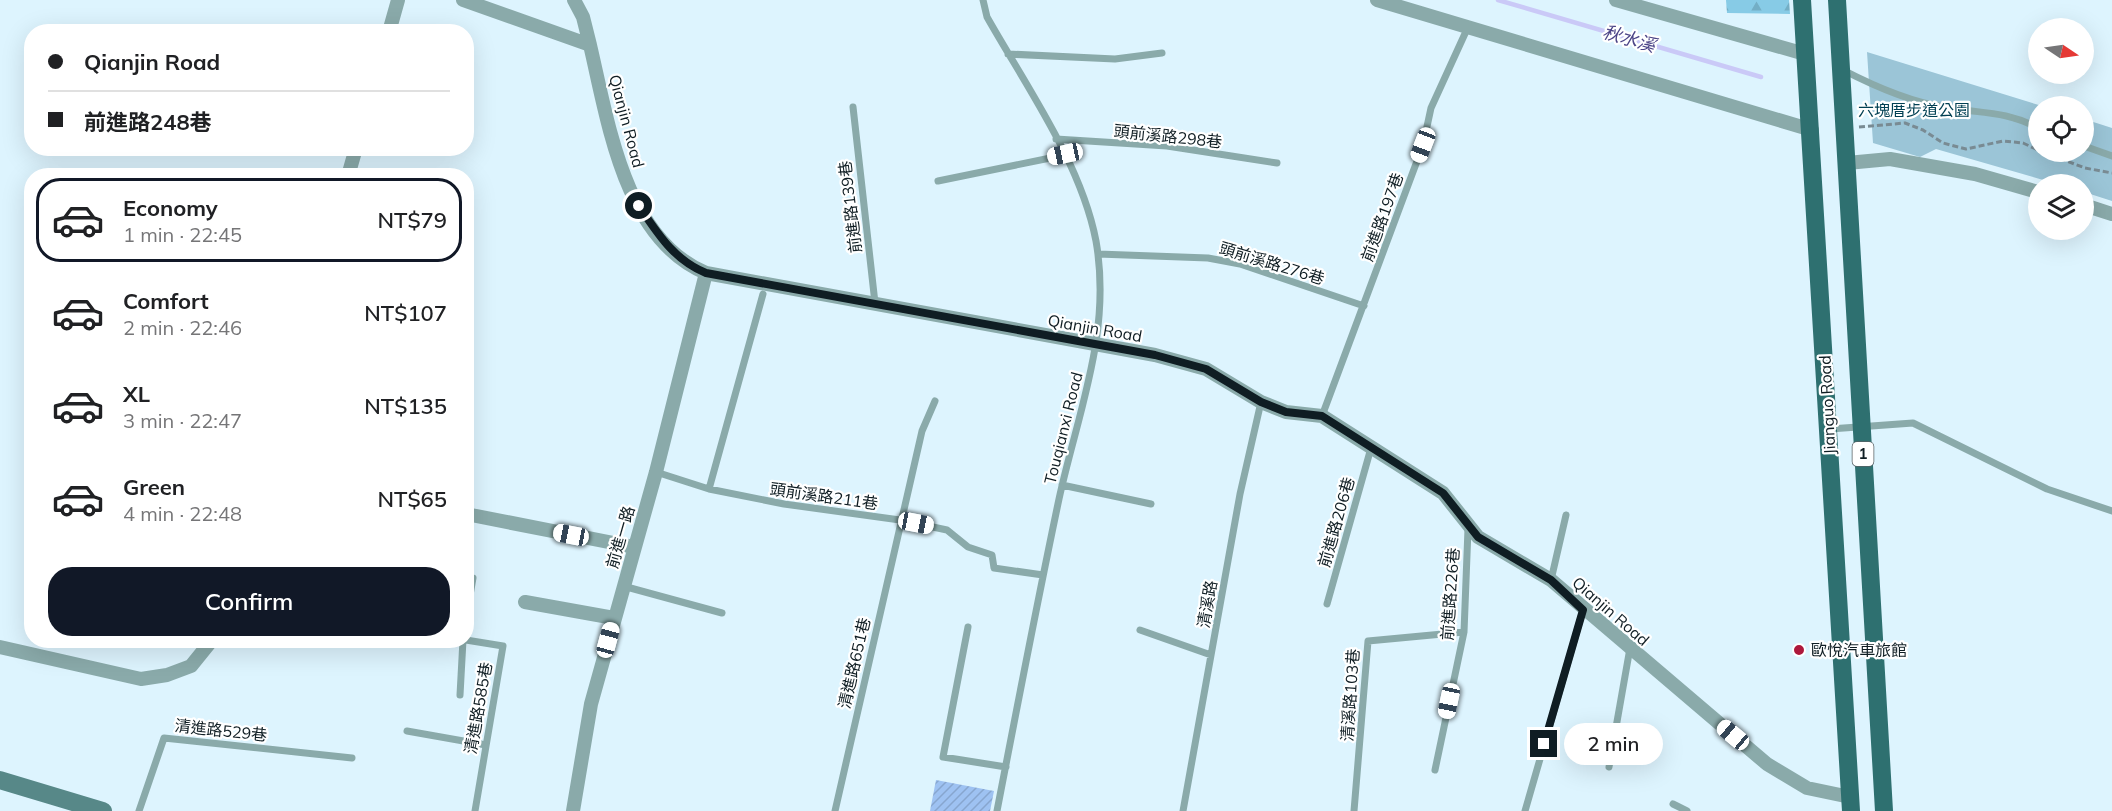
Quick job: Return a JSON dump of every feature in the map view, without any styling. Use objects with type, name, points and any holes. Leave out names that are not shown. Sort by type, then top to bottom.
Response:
[{"type":"main road","name":"Jianguo Road","points":[[1802,0],[1812,130],[1850,804]]},
{"type":"main road","name":"Jianguo Road","points":[[1837,0],[1884,811]]},
{"type":"street","points":[[391,24],[398,0]]},
{"type":"street","points":[[463,0],[590,45]]},
{"type":"street","name":"Qianjin Road","points":[[574,0],[584,16],[617,158],[630,192],[670,250],[689,266],[706,273],[1155,355],[1206,369],[1261,402],[1286,412],[1322,416],[1443,493],[1478,537],[1551,580],[1583,610],[1767,764],[1808,788],[1850,804]]},
{"type":"street","points":[[1377,0],[1812,130]]},
{"type":"street","points":[[1616,0],[1805,54]]},
{"type":"street","points":[[1848,164],[1890,159],[1975,174],[2028,189]]},
{"type":"street","points":[[2094,208],[2112,214]]},
{"type":"street","name":"前進一路","points":[[573,811],[591,704],[656,472],[706,273]]},
{"type":"street","points":[[474,516],[634,547]]},
{"type":"street","points":[[525,602],[614,618]]},
{"type":"street","points":[[0,647],[141,679],[167,675],[191,666],[206,648]]},
{"type":"street","points":[[0,780],[103,811]]},
{"type":"lane","name":"Touqianxi Road","points":[[983,0],[987,17],[1065,154],[1087,209],[1100,270],[1098,346],[1062,485],[997,811]]},
{"type":"lane","name":"前進路197巷","points":[[1322,416],[1423,145],[1431,108],[1468,27]]},
{"type":"lane","points":[[1008,54],[1115,59],[1162,53]]},
{"type":"lane","points":[[1841,69],[1868,83],[1943,107],[2016,116],[2028,123]]},
{"type":"lane","name":"前進路139巷","points":[[853,107],[875,303]]},
{"type":"lane","name":"頭前溪路298巷","points":[[1056,139],[1167,146],[1277,163]]},
{"type":"lane","points":[[2094,150],[2112,156]]},
{"type":"lane","points":[[938,181],[1065,154]]},
{"type":"lane","name":"頭前溪路276巷","points":[[1098,254],[1208,258],[1240,264],[1364,306]]},
{"type":"lane","points":[[709,489],[763,294]]},
{"type":"lane","name":"清進路651巷","points":[[835,811],[900,520],[922,431],[935,401]]},
{"type":"lane","name":"清溪路","points":[[1183,811],[1240,494],[1261,402]]},
{"type":"lane","points":[[1828,429],[1913,423],[2046,489],[2112,511]]},
{"type":"lane","name":"前進路206巷","points":[[1327,604],[1371,448]]},
{"type":"lane","name":"頭前溪路211巷","points":[[656,472],[709,489],[784,504],[900,520],[952,532],[968,547],[992,555],[994,568],[1043,575]]},
{"type":"lane","points":[[1062,485],[1151,504]]},
{"type":"lane","points":[[1551,580],[1566,515]]},
{"type":"lane","name":"前進路226巷","points":[[1435,770],[1464,632],[1468,526]]},
{"type":"lane","points":[[623,586],[722,613]]},
{"type":"lane","points":[[1525,811],[1583,610]]},
{"type":"lane","points":[[968,627],[943,757],[1005,767]]},
{"type":"lane","points":[[1140,630],[1211,655]]},
{"type":"lane","name":"清溪路103巷","points":[[1354,811],[1368,641],[1464,632]]},
{"type":"lane","name":"清進路585巷","points":[[474,641],[503,646],[475,811]]},
{"type":"lane","points":[[460,695],[464,648]]},
{"type":"lane","points":[[1609,767],[1630,648]]},
{"type":"lane","points":[[407,731],[486,746]]},
{"type":"lane","name":"清進路529巷","points":[[139,811],[164,738],[352,758]]},
{"type":"lane","points":[[1673,804],[1687,811]]},
{"type":"path","points":[[1846,129],[1905,123],[1923,130],[1943,143],[1966,149],[2003,141],[2028,145]]},
{"type":"path","points":[[2069,162],[2085,168],[2112,173]]},
{"type":"green space","points":[[1726,0],[1789,0],[1790,14],[1727,13]]},
{"type":"green space","name":"六塊厝步道公園","points":[[1867,52],[2028,102],[2028,162],[2094,162],[2094,122],[2112,128],[2112,201],[2094,195],[2094,174],[2028,176],[1936,149],[1920,157],[1873,143]]},
{"type":"building","points":[[936,780],[994,791],[990,811],[930,811]]},
{"type":"waterway","name":"秋水溪","points":[[1498,0],[1761,77]]},
{"type":"place","name":"歐悅汽車旅館","points":[[1799,650]]},
{"type":"route","points":[[639,206],[670,250],[689,266],[706,273],[1155,355],[1206,369],[1261,402],[1286,412],[1322,416],[1443,493],[1478,537],[1551,580],[1583,610],[1544,744]]}]
